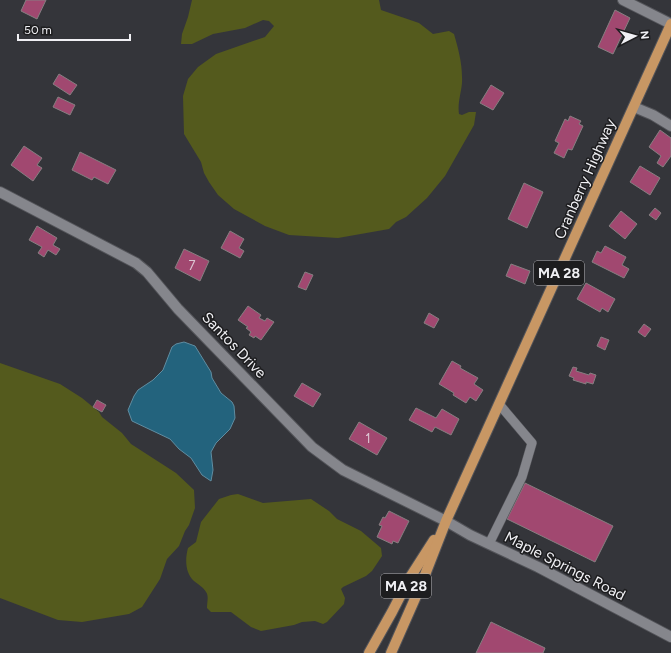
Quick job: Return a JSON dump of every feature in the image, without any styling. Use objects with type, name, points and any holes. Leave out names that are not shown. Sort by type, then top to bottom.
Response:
[{"type":"main road","name":"Cranberry Highway","points":[[391,653],[421,586],[446,521],[671,24]]},
{"type":"main road","name":"Cranberry Highway","points":[[370,653],[409,579],[446,521]]},
{"type":"street","points":[[623,0],[671,24]]},
{"type":"street","points":[[634,107],[653,115],[671,126]]},
{"type":"street","name":"Santos Drive","points":[[0,192],[136,263],[148,272],[178,309],[312,447],[343,470],[446,521]]},
{"type":"street","name":"Maple Springs Road","points":[[446,521],[671,636]]},
{"type":"lane","points":[[489,544],[522,477],[532,443],[499,404]]},
{"type":"green space","points":[[192,0],[379,0],[381,10],[419,23],[433,34],[449,31],[454,34],[461,66],[462,82],[459,114],[462,115],[469,112],[476,112],[474,125],[445,176],[427,198],[406,217],[396,222],[389,229],[338,238],[289,235],[265,226],[234,209],[218,195],[209,182],[204,173],[201,162],[184,134],[183,96],[188,79],[198,67],[216,54],[265,37],[274,26],[269,21],[263,20],[245,28],[213,34],[192,44],[181,44],[182,34]]},
{"type":"green space","points":[[0,363],[60,384],[82,398],[122,433],[131,444],[176,473],[194,490],[195,508],[189,525],[179,546],[167,559],[160,579],[142,607],[129,614],[82,622],[58,620],[0,598]]},
{"type":"green space","points":[[238,494],[263,503],[311,499],[329,511],[337,519],[361,531],[381,548],[382,556],[372,571],[366,576],[341,589],[345,598],[344,604],[327,622],[323,624],[315,621],[302,622],[294,625],[261,631],[251,627],[231,612],[211,612],[207,608],[208,597],[206,592],[191,578],[187,570],[187,552],[188,548],[196,542],[201,522],[219,499]]},
{"type":"water","points":[[184,342],[195,346],[211,372],[212,378],[221,393],[232,402],[234,406],[235,418],[230,429],[216,443],[211,452],[213,470],[211,481],[202,475],[191,458],[179,449],[170,439],[132,421],[128,410],[138,390],[153,380],[163,370],[172,347],[176,344]]},
{"type":"building","points":[[26,0],[46,0],[37,19],[21,11]]},
{"type":"building","points":[[615,10],[630,18],[613,54],[598,47]]},
{"type":"building","points":[[59,74],[77,85],[70,95],[53,84]]},
{"type":"building","points":[[491,85],[504,93],[493,110],[480,103]]},
{"type":"building","points":[[58,97],[75,105],[70,115],[53,107]]},
{"type":"building","points":[[570,116],[581,121],[579,124],[583,126],[572,150],[568,149],[564,158],[554,153],[559,143],[555,141],[565,119],[568,121]]},
{"type":"building","points":[[660,130],[671,138],[671,156],[663,167],[657,163],[661,156],[649,147]]},
{"type":"building","points":[[24,146],[42,158],[37,165],[42,168],[33,181],[11,165]]},
{"type":"building","points":[[80,152],[116,170],[108,184],[94,177],[92,180],[72,170]]},
{"type":"building","points":[[640,166],[660,178],[650,195],[630,182]]},
{"type":"building","points":[[524,183],[543,192],[527,228],[508,219]]},
{"type":"building","points":[[655,208],[661,213],[656,220],[649,215]]},
{"type":"building","points":[[621,211],[637,224],[625,239],[609,226]]},
{"type":"building","points":[[37,226],[57,238],[53,245],[60,249],[56,255],[48,250],[44,257],[38,253],[42,247],[29,240]]},
{"type":"building","points":[[230,231],[244,239],[239,248],[244,251],[240,258],[221,248]]},
{"type":"building","points":[[605,246],[626,257],[622,265],[629,269],[624,278],[592,262],[597,251],[601,253]]},
{"type":"building","points":[[184,249],[209,261],[200,281],[175,268]]},
{"type":"building","points":[[511,264],[530,271],[525,284],[506,276]]},
{"type":"building","points":[[305,272],[313,275],[306,290],[298,287]]},
{"type":"building","points":[[586,283],[615,299],[608,312],[602,308],[600,312],[577,299]]},
{"type":"building","points":[[248,306],[261,315],[259,318],[265,321],[267,318],[274,322],[261,340],[255,336],[254,338],[249,335],[251,332],[246,328],[248,327],[238,320]]},
{"type":"building","points":[[429,313],[439,319],[434,328],[424,323]]},
{"type":"building","points":[[644,324],[651,329],[645,337],[638,332]]},
{"type":"building","points":[[601,337],[609,340],[605,350],[597,346]]},
{"type":"building","points":[[452,361],[461,366],[460,368],[478,378],[474,384],[483,390],[476,401],[470,397],[466,403],[453,395],[454,393],[439,384]]},
{"type":"building","points":[[573,367],[577,368],[576,371],[589,375],[590,373],[596,375],[593,384],[586,382],[586,384],[573,380],[574,378],[569,376]]},
{"type":"building","points":[[302,383],[321,394],[313,407],[294,396]]},
{"type":"building","points":[[97,400],[106,405],[102,412],[93,407]]},
{"type":"building","points":[[416,408],[436,418],[442,409],[459,419],[451,435],[435,427],[432,432],[409,420]]},
{"type":"building","points":[[359,422],[387,438],[377,455],[349,439]]},
{"type":"building","points":[[525,483],[613,526],[595,562],[507,519]]},
{"type":"building","points":[[389,511],[409,521],[398,543],[393,541],[392,544],[377,537],[382,526],[379,525],[383,517],[385,518]]},
{"type":"building","points":[[491,622],[545,648],[543,653],[476,653]]}]
